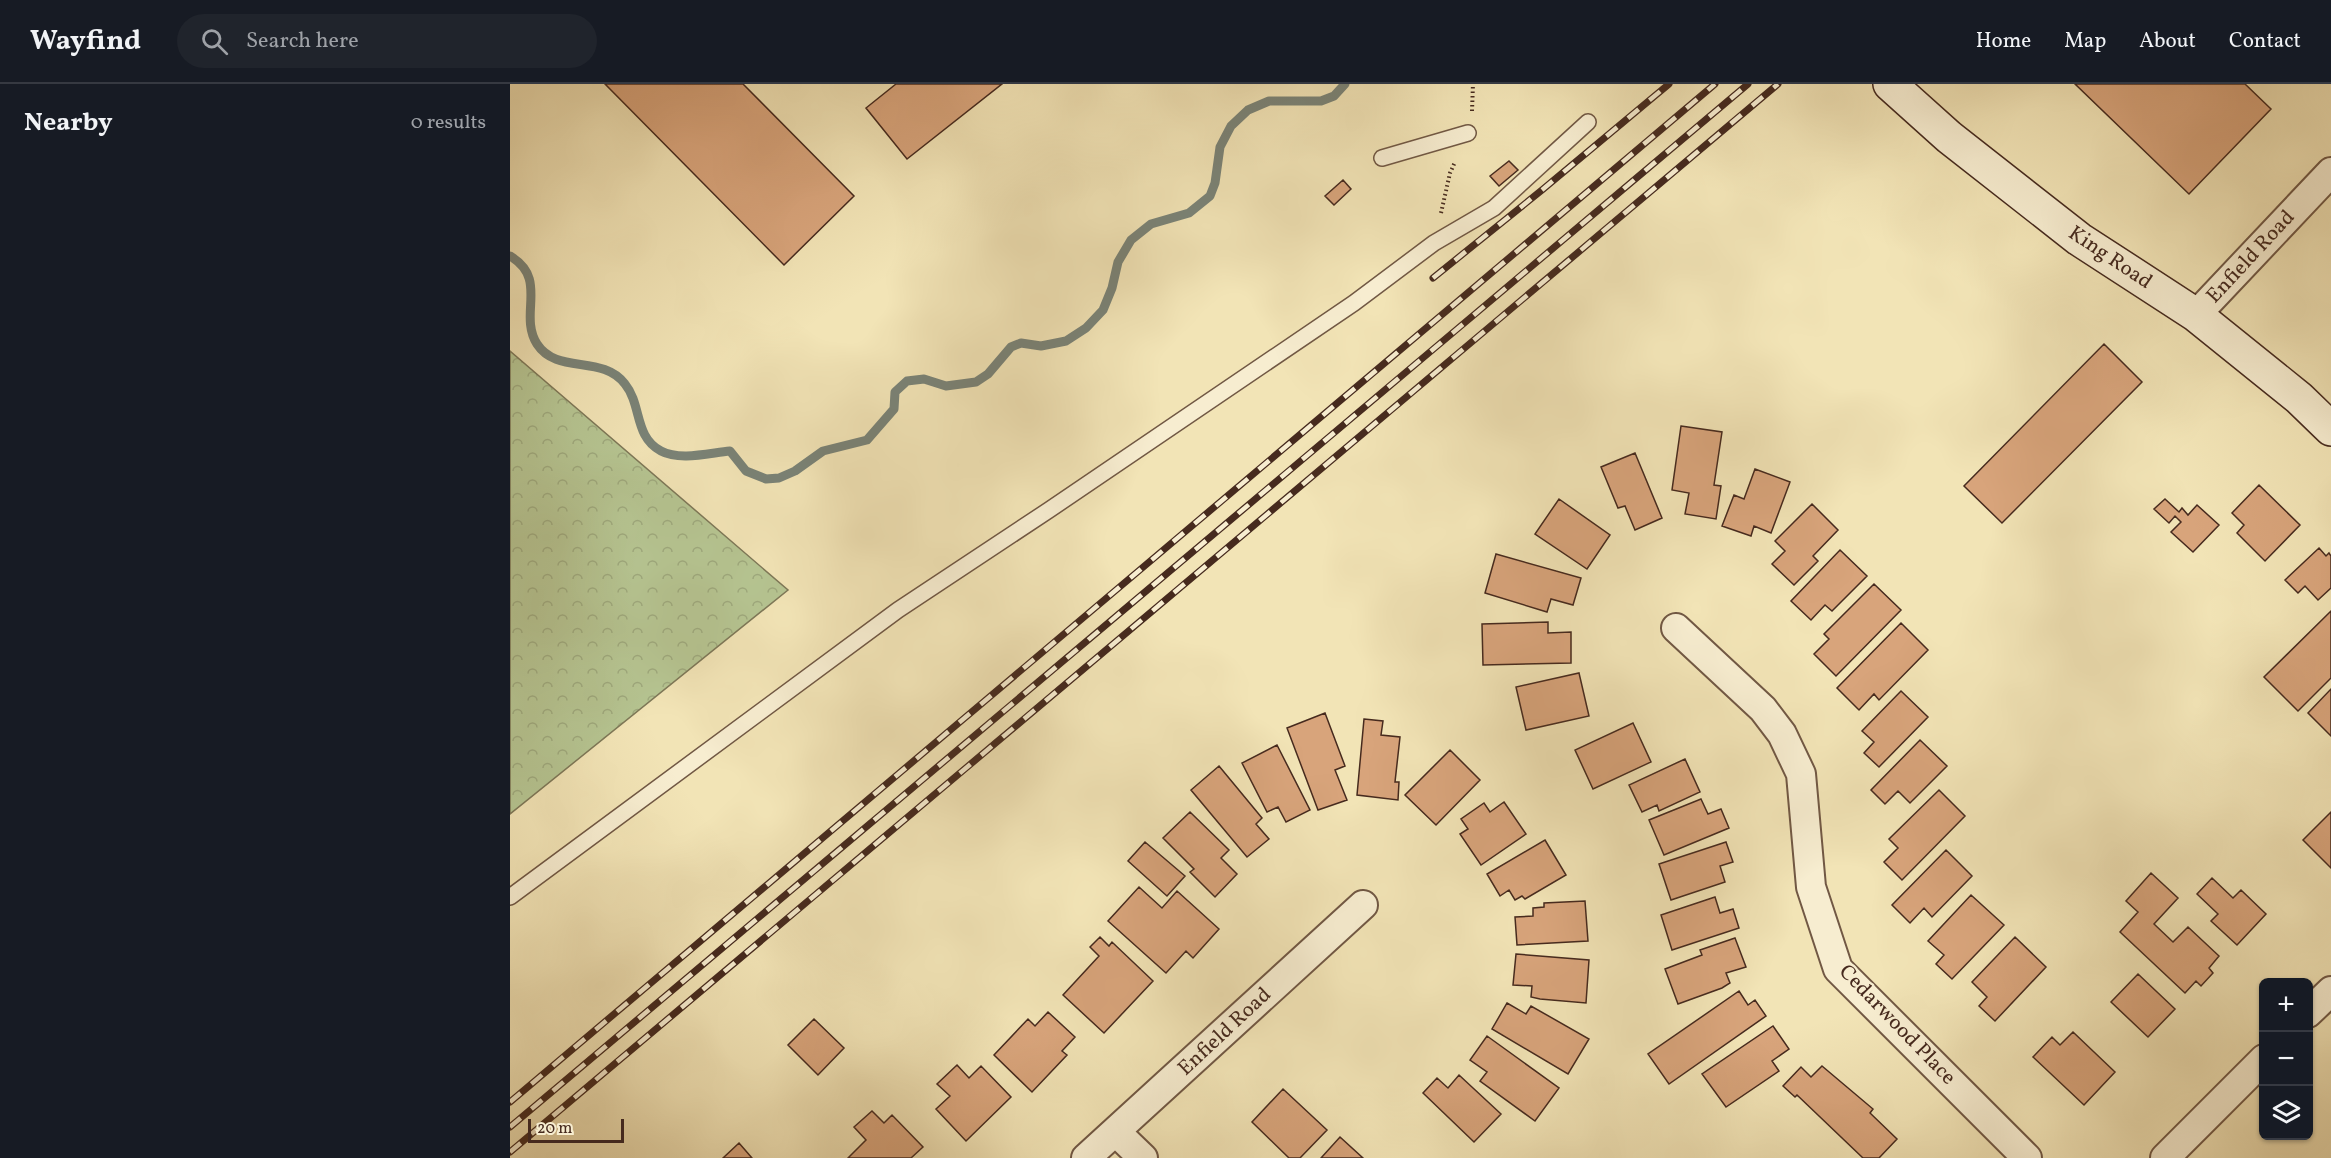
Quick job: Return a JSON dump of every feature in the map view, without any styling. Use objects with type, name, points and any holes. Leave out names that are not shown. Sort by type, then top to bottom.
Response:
[{"type":"street","name":"King Road","points":[[1890,84],[1949,137],[2079,239],[2196,315],[2299,398],[2331,429]]},
{"type":"street","name":"Enfield Road","points":[[2196,315],[2331,172]]},
{"type":"street","name":"Cedarwood Place","points":[[1676,628],[1763,709],[1782,734],[1801,774],[1811,887],[1838,969],[2027,1158]]},
{"type":"street","name":"Enfield Road","points":[[1086,1158],[1363,905]]},
{"type":"street","points":[[2313,1008],[2331,991]]},
{"type":"street","points":[[2165,1158],[2259,1064]]},
{"type":"street","points":[[1116,1132],[1143,1158]]},
{"type":"lane","points":[[510,897],[898,610],[1354,303],[1434,243],[1494,208],[1588,122]]},
{"type":"lane","points":[[1382,158],[1468,133]]},
{"type":"green space","points":[[510,351],[788,590],[510,814]]},
{"type":"building","points":[[605,84],[743,84],[854,196],[784,265]]},
{"type":"building","points":[[896,84],[1002,84],[907,159],[866,108]]},
{"type":"building","points":[[2075,84],[2245,84],[2271,109],[2189,194]]},
{"type":"building","points":[[1509,161],[1518,170],[1499,186],[1490,176]]},
{"type":"building","points":[[1343,180],[1351,189],[1334,205],[1325,196]]},
{"type":"building","points":[[2104,344],[2142,382],[2002,523],[1964,486]]},
{"type":"building","points":[[1681,426],[1722,432],[1714,485],[1721,486],[1716,519],[1685,514],[1689,493],[1672,490]]},
{"type":"building","points":[[1635,453],[1662,518],[1635,530],[1625,506],[1618,508],[1601,467]]},
{"type":"building","points":[[1755,469],[1790,482],[1771,533],[1754,526],[1751,536],[1722,526],[1734,495],[1744,499]]},
{"type":"building","points":[[2259,485],[2300,525],[2265,561],[2237,533],[2244,525],[2232,513]]},
{"type":"building","points":[[1559,499],[1610,535],[1587,569],[1535,534]]},
{"type":"building","points":[[2165,499],[2179,512],[2182,508],[2188,515],[2197,505],[2219,525],[2193,552],[2171,532],[2181,522],[2175,516],[2169,523],[2154,509]]},
{"type":"building","points":[[1812,504],[1838,530],[1813,556],[1818,561],[1794,585],[1772,564],[1785,551],[1775,541]]},
{"type":"building","points":[[2319,548],[2326,556],[2329,553],[2331,556],[2331,588],[2318,600],[2305,586],[2298,593],[2285,580]]},
{"type":"building","points":[[1840,550],[1867,576],[1832,611],[1825,605],[1811,620],[1791,601]]},
{"type":"building","points":[[1496,554],[1581,578],[1573,605],[1551,599],[1547,612],[1485,593]]},
{"type":"building","points":[[1874,584],[1901,610],[1836,676],[1814,654],[1829,639],[1824,634]]},
{"type":"building","points":[[2331,611],[2331,678],[2298,711],[2264,677]]},
{"type":"building","points":[[1548,622],[1548,633],[1571,632],[1571,663],[1483,665],[1482,624]]},
{"type":"building","points":[[1901,623],[1928,650],[1879,700],[1874,694],[1859,710],[1837,688]]},
{"type":"building","points":[[1579,673],[1589,716],[1526,730],[1516,687]]},
{"type":"building","points":[[2331,689],[2331,736],[2308,713]]},
{"type":"building","points":[[1901,691],[1928,717],[1879,767],[1864,753],[1874,742],[1862,731]]},
{"type":"building","points":[[1325,713],[1345,766],[1335,770],[1347,800],[1318,810],[1287,728]]},
{"type":"building","points":[[1364,719],[1383,721],[1381,735],[1400,737],[1395,782],[1399,782],[1398,800],[1357,795]]},
{"type":"building","points":[[1633,723],[1651,762],[1593,789],[1575,750]]},
{"type":"building","points":[[1920,740],[1947,766],[1910,803],[1898,791],[1885,804],[1871,790]]},
{"type":"building","points":[[1277,745],[1310,810],[1286,822],[1278,807],[1267,812],[1242,763]]},
{"type":"building","points":[[1450,750],[1480,780],[1436,825],[1405,795]]},
{"type":"building","points":[[1685,759],[1700,792],[1659,811],[1657,805],[1642,812],[1629,785]]},
{"type":"building","points":[[1219,766],[1262,818],[1256,824],[1269,839],[1247,857],[1191,790]]},
{"type":"building","points":[[1939,790],[1965,816],[1902,880],[1884,862],[1898,848],[1889,839]]},
{"type":"building","points":[[1701,799],[1708,814],[1721,809],[1729,828],[1664,855],[1649,820]]},
{"type":"building","points":[[1504,802],[1526,834],[1481,865],[1460,834],[1468,829],[1461,819],[1484,803],[1490,812]]},
{"type":"building","points":[[1190,812],[1229,850],[1221,858],[1237,874],[1215,897],[1190,872],[1194,869],[1163,838]]},
{"type":"building","points":[[2331,812],[2331,868],[2303,840]]},
{"type":"building","points":[[1545,840],[1566,875],[1525,899],[1522,896],[1515,900],[1509,890],[1500,896],[1487,874]]},
{"type":"building","points":[[1145,842],[1185,876],[1167,896],[1128,861]]},
{"type":"building","points":[[1726,842],[1733,862],[1720,866],[1725,882],[1671,900],[1659,864]]},
{"type":"building","points":[[1946,850],[1972,876],[1932,917],[1924,908],[1910,923],[1892,905]]},
{"type":"building","points":[[2151,873],[2178,898],[2154,924],[2173,942],[2188,927],[2219,956],[2209,968],[2213,973],[2201,986],[2196,981],[2185,993],[2120,932],[2138,912],[2126,901]]},
{"type":"building","points":[[2212,878],[2233,898],[2241,890],[2266,914],[2237,945],[2211,921],[2218,914],[2197,894]]},
{"type":"building","points":[[1139,887],[1162,908],[1177,891],[1219,929],[1193,958],[1186,951],[1166,973],[1108,921]]},
{"type":"building","points":[[1971,895],[2004,925],[1952,979],[1936,964],[1944,955],[1928,941]]},
{"type":"building","points":[[1715,897],[1720,913],[1733,909],[1739,928],[1672,950],[1661,915]]},
{"type":"building","points":[[1585,901],[1588,941],[1517,945],[1515,917],[1533,916],[1533,908],[1544,907],[1544,903]]},
{"type":"building","points":[[1100,937],[1109,946],[1112,942],[1153,981],[1104,1033],[1063,995],[1099,956],[1090,947]]},
{"type":"building","points":[[2015,937],[2046,967],[1995,1021],[1979,1006],[1987,997],[1972,982]]},
{"type":"building","points":[[1735,938],[1746,967],[1726,973],[1730,983],[1722,988],[1678,1004],[1665,969],[1702,955],[1700,950]]},
{"type":"building","points":[[1516,954],[1589,960],[1586,1003],[1531,997],[1532,986],[1513,985]]},
{"type":"building","points":[[2138,974],[2175,1009],[2148,1037],[2111,1002]]},
{"type":"building","points":[[1739,991],[1748,1005],[1755,1000],[1766,1016],[1669,1084],[1648,1054]]},
{"type":"building","points":[[1507,1003],[1526,1014],[1531,1006],[1589,1039],[1568,1074],[1492,1029]]},
{"type":"building","points":[[1048,1012],[1075,1037],[1062,1051],[1067,1055],[1032,1092],[994,1055],[1028,1019],[1035,1026]]},
{"type":"building","points":[[814,1019],[844,1048],[818,1075],[788,1045]]},
{"type":"building","points":[[1773,1026],[1789,1049],[1772,1061],[1779,1071],[1726,1107],[1702,1074]]},
{"type":"building","points":[[2073,1032],[2115,1072],[2084,1105],[2033,1057],[2052,1037],[2060,1045]]},
{"type":"building","points":[[1487,1036],[1559,1088],[1535,1121],[1480,1081],[1487,1072],[1470,1060]]},
{"type":"building","points":[[957,1065],[969,1078],[981,1066],[1011,1097],[966,1141],[936,1109],[950,1096],[937,1084]]},
{"type":"building","points":[[1822,1066],[1873,1109],[1870,1113],[1897,1139],[1879,1158],[1863,1158],[1797,1095],[1795,1097],[1783,1086],[1801,1067],[1811,1077]]},
{"type":"building","points":[[1459,1075],[1501,1114],[1474,1142],[1423,1093],[1437,1078],[1448,1088]]},
{"type":"building","points":[[1283,1089],[1327,1130],[1300,1158],[1289,1158],[1252,1122]]},
{"type":"building","points":[[872,1111],[884,1123],[892,1115],[923,1147],[911,1158],[848,1158],[866,1140],[854,1127]]},
{"type":"building","points":[[1340,1137],[1363,1158],[1321,1158]]},
{"type":"building","points":[[739,1143],[752,1158],[723,1158]]},
{"type":"waterway","points":[[510,256],[522,265],[528,275],[531,286],[530,321],[537,344],[556,359],[604,369],[615,375],[630,392],[642,429],[652,445],[661,451],[677,456],[730,451],[746,471],[766,479],[779,478],[795,471],[823,451],[867,440],[894,409],[895,392],[907,381],[924,379],[946,386],[976,382],[988,374],[1011,347],[1021,343],[1041,346],[1066,341],[1086,328],[1103,310],[1112,288],[1118,262],[1131,240],[1151,224],[1189,213],[1210,196],[1215,183],[1220,147],[1231,126],[1248,110],[1269,101],[1321,101],[1334,96],[1345,84]]},
{"type":"railway","points":[[1433,278],[1669,84]]},
{"type":"railway","points":[[510,1102],[1715,84]]},
{"type":"railway","points":[[510,1127],[1748,84]]},
{"type":"railway","points":[[510,1152],[1778,84]]}]
